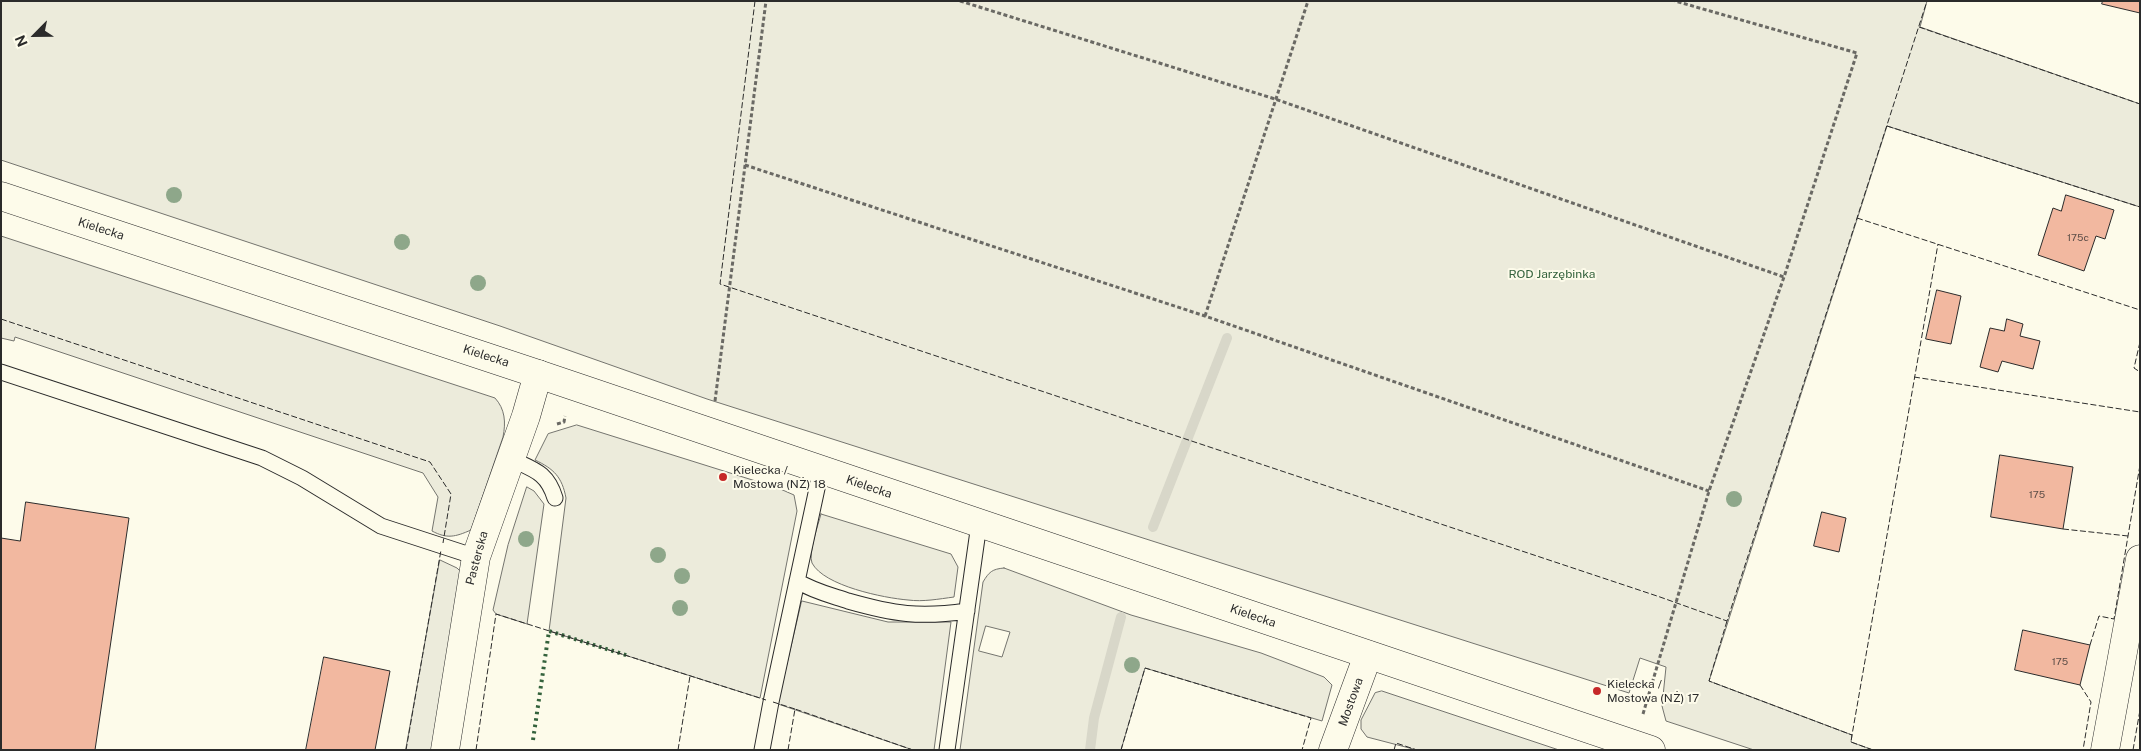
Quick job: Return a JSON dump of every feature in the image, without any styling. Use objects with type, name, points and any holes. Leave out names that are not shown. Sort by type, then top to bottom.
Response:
[{"type":"main road","name":"Kielecka","points":[[1,196],[538,374],[711,434],[1643,747]]},
{"type":"main road","name":"Pasterska","points":[[445,750],[476,557],[526,416],[538,374]]},
{"type":"main road","points":[[2105,750],[2140,559]]},
{"type":"main road","name":"Mostowa","points":[[1333,750],[1368,655]]},
{"type":"lane","points":[[1,372],[262,458],[302,478],[381,526],[476,557]]},
{"type":"lane","points":[[511,459],[541,473],[547,478],[555,498]]},
{"type":"lane","points":[[762,750],[822,470]]},
{"type":"lane","points":[[947,750],[979,524]]},
{"type":"lane","points":[[797,581],[813,590],[882,611],[910,615],[967,611]]},
{"type":"path","points":[[711,434],[766,1]]},
{"type":"path","points":[[960,1],[1276,99],[1784,277]]},
{"type":"path","points":[[1206,316],[1308,1]]},
{"type":"path","points":[[1643,747],[1708,491],[1784,277],[1857,53],[1675,1]]},
{"type":"path","points":[[745,165],[1206,316],[1708,491]]},
{"type":"green space","name":"ROD Jarzębinka","points":[[1,1],[1927,1],[1920,27],[2140,104],[2140,207],[1887,126],[1709,681],[1852,735],[1851,742],[1873,750],[1754,750],[1666,721],[1662,706],[1666,667],[1640,658],[1629,693],[707,399],[500,326],[1,160]]},
{"type":"green space","points":[[1,236],[495,398],[504,416],[503,437],[471,530],[451,536],[432,531],[438,497],[423,473],[15,337],[14,341],[1,338]]},
{"type":"green space","points":[[577,425],[778,488],[794,495],[797,511],[760,698],[549,631],[566,498],[562,484],[556,474],[535,460],[548,434]]},
{"type":"green space","points":[[527,487],[534,491],[544,504],[527,624],[496,614],[493,610],[508,545]]},
{"type":"green space","points":[[821,514],[951,554],[958,567],[954,597],[919,601],[897,599],[856,589],[829,578],[819,571],[811,559]]},
{"type":"green space","points":[[440,560],[461,572],[434,750],[406,750]]},
{"type":"green space","points":[[1000,568],[1131,615],[1261,653],[1324,677],[1332,685],[1322,721],[1145,668],[1121,750],[960,750],[983,582],[991,572]],"holes":[[[986,626],[1010,632],[1002,657],[979,651]]]},
{"type":"green space","points":[[802,601],[888,622],[951,622],[934,750],[913,750],[778,704]]},
{"type":"green space","points":[[1382,691],[1559,750],[1417,750],[1367,737],[1361,729],[1361,720],[1375,693]]},
{"type":"building","points":[[2103,1],[2140,1],[2140,13],[2102,4]]},
{"type":"building","points":[[2066,195],[2114,210],[2105,239],[2096,236],[2084,271],[2038,255],[2053,208],[2061,211]]},
{"type":"building","points":[[1937,290],[1961,296],[1951,344],[1926,339]]},
{"type":"building","points":[[2007,319],[2023,324],[2020,336],[2040,341],[2033,369],[2002,361],[1998,372],[1980,367],[1990,328],[2004,331]]},
{"type":"building","points":[[2000,455],[2073,467],[2063,529],[1991,517]]},
{"type":"building","points":[[26,502],[129,518],[95,750],[1,750],[1,538],[20,541]]},
{"type":"building","points":[[1822,512],[1846,518],[1839,552],[1814,546]]},
{"type":"building","points":[[2023,630],[2090,645],[2080,685],[2015,670]]},
{"type":"building","points":[[324,657],[390,671],[375,750],[306,750]]},
{"type":"waterway","points":[[1153,527],[1227,338]]},
{"type":"waterway","points":[[1090,750],[1094,718],[1121,617]]},
{"type":"hedge","points":[[533,740],[549,631],[629,656]]},
{"type":"fence","points":[[755,1],[720,284],[1727,621],[1927,1]]},
{"type":"fence","points":[[1919,27],[2140,104]]},
{"type":"fence","points":[[1887,126],[2140,207]]},
{"type":"fence","points":[[1857,218],[2140,310]]},
{"type":"fence","points":[[1873,750],[1851,742],[1938,244]]},
{"type":"fence","points":[[1,319],[430,462],[451,494],[443,543]]},
{"type":"fence","points":[[2140,342],[2134,368],[2140,372]]},
{"type":"fence","points":[[1914,377],[2140,412]]},
{"type":"fence","points":[[2090,645],[2099,616],[2114,619],[2140,465]]},
{"type":"fence","points":[[2063,529],[2128,536]]},
{"type":"fence","points":[[406,750],[441,550]]},
{"type":"fence","points":[[476,750],[496,614],[766,700]]},
{"type":"fence","points":[[1727,621],[1709,681],[1852,735]]},
{"type":"fence","points":[[1121,750],[1145,668],[1311,718],[1302,750]]},
{"type":"fence","points":[[678,750],[690,676]]},
{"type":"fence","points":[[2080,685],[2091,702],[2083,750]]},
{"type":"fence","points":[[773,702],[795,709]]},
{"type":"fence","points":[[788,750],[795,709],[913,750]]},
{"type":"fence","points":[[2133,750],[2140,710]]},
{"type":"fence","points":[[1394,750],[1396,743],[1417,750]]},
{"type":"place","name":"Kielecka / Mostowa (NŻ) 18","points":[[723,477]]},
{"type":"place","name":"Kielecka / Mostowa (NŻ) 17","points":[[1597,691]]}]
